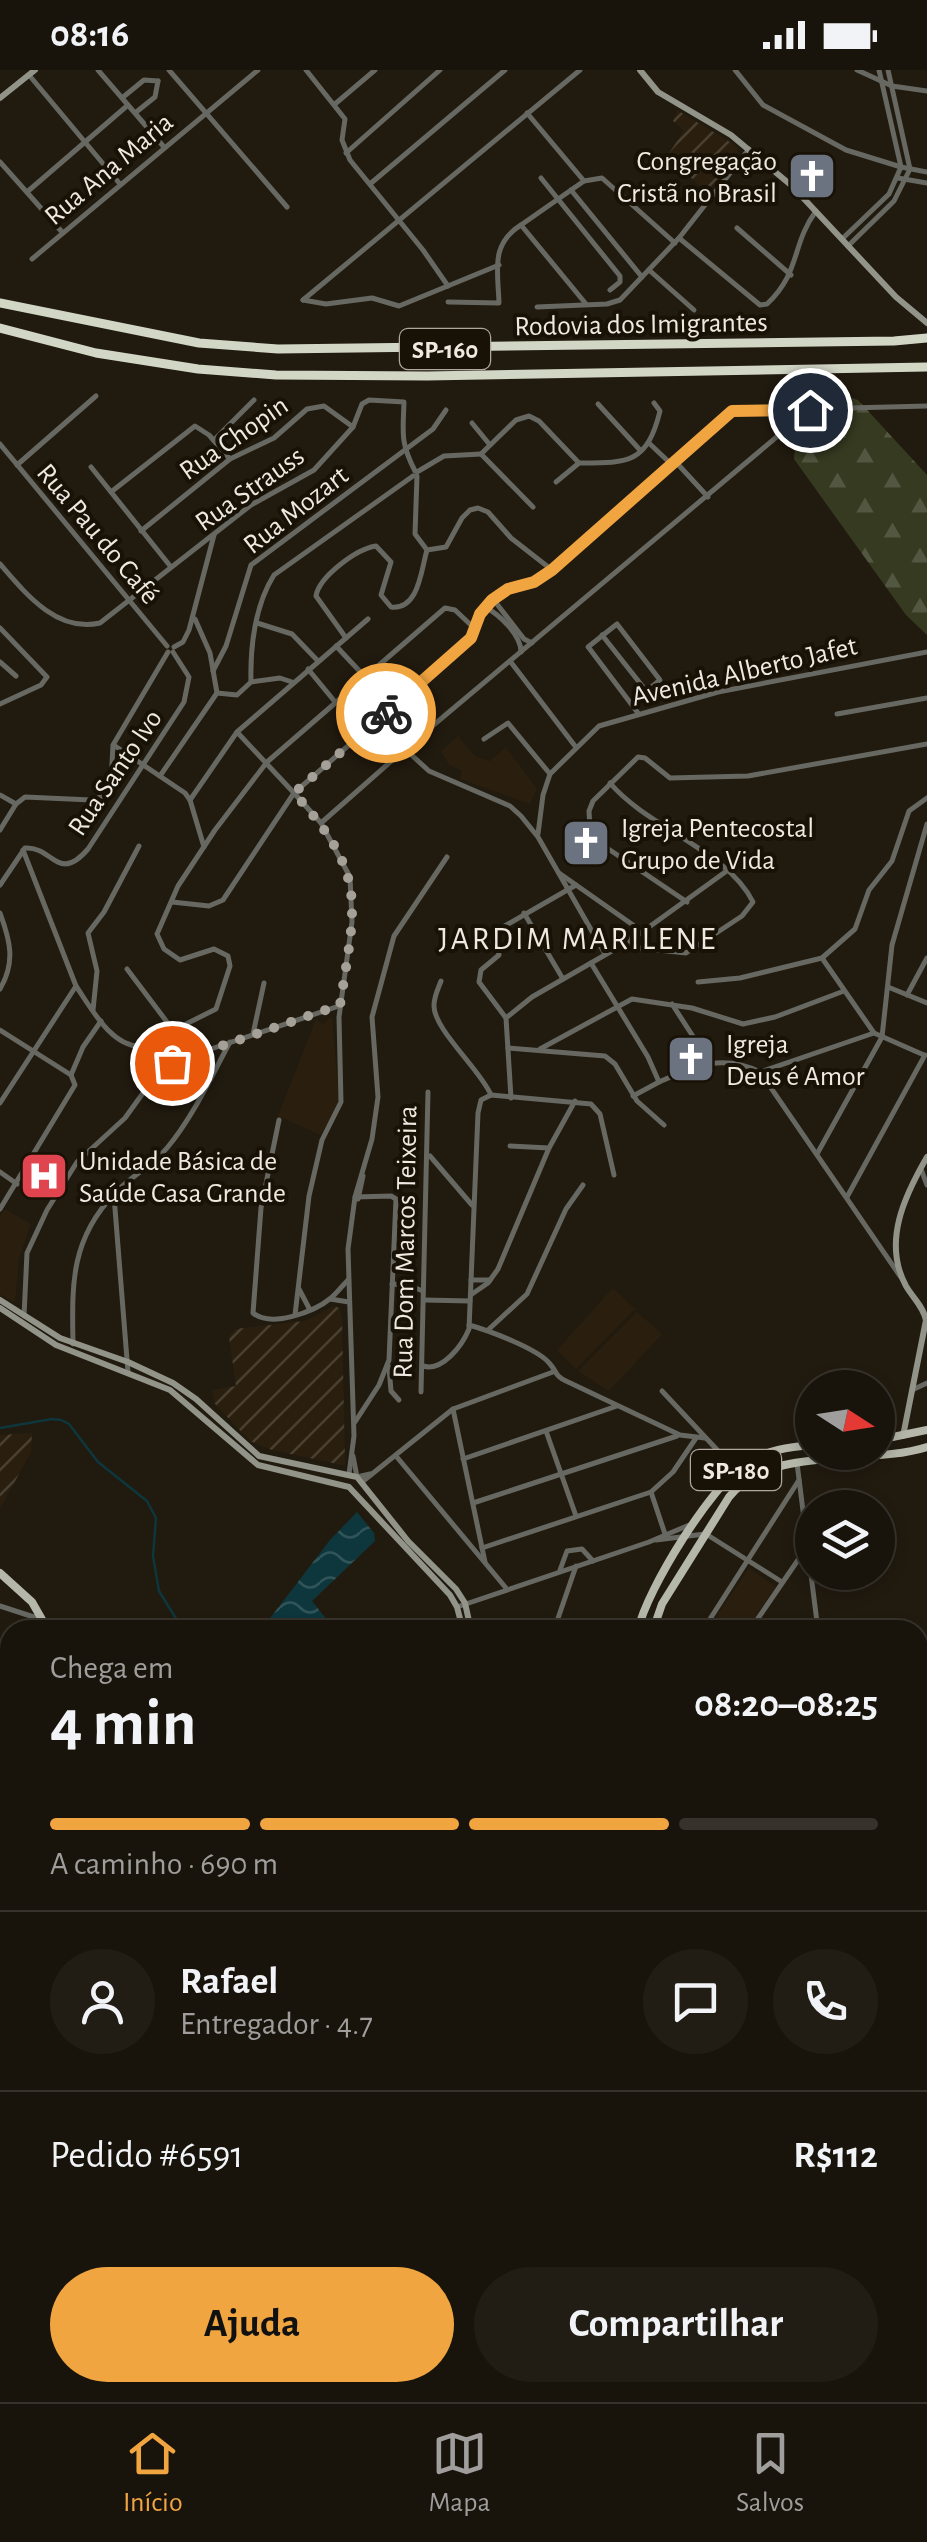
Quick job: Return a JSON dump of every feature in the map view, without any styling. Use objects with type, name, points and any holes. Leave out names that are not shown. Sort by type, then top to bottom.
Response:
[{"type":"highway","name":"Rodovia dos Imigrantes","points":[[0,304],[199,343],[278,348],[894,342],[927,338]]},
{"type":"highway","name":"Rodovia dos Imigrantes","points":[[0,328],[96,353],[276,376],[927,367]]},
{"type":"main road","points":[[640,70],[658,92],[749,148],[816,211],[896,297],[927,323]]},
{"type":"main road","points":[[0,98],[32,72]]},
{"type":"main road","points":[[895,1451],[903,1436],[926,1327],[926,1314],[904,1283],[896,1233],[903,1204],[927,1157]]},
{"type":"main road","points":[[0,1300],[74,1344],[128,1362],[186,1391],[259,1456],[360,1479],[408,1541],[450,1581],[467,1620]]},
{"type":"main road","points":[[0,1308],[56,1345],[162,1385],[258,1464],[349,1487],[408,1554],[461,1605],[462,1620]]},
{"type":"main road","points":[[895,1437],[927,1430]]},
{"type":"main road","name":"SP-180","points":[[895,1453],[927,1447]]},
{"type":"main road","name":"SP-180","points":[[641,1620],[649,1598],[720,1487],[736,1470],[769,1452],[795,1448]]},
{"type":"main road","name":"SP-180","points":[[656,1620],[662,1604],[730,1497],[766,1470],[795,1463]]},
{"type":"main road","points":[[348,1475],[349,1487]]},
{"type":"main road","points":[[349,1487],[360,1479]]},
{"type":"main road","points":[[0,1573],[32,1602],[42,1620]]},
{"type":"street","points":[[98,70],[164,147]]},
{"type":"street","points":[[135,113],[155,97],[158,82],[169,70],[287,207]]},
{"type":"street","name":"Rua Ana Maria","points":[[32,260],[258,70]]},
{"type":"street","points":[[306,70],[346,120],[342,137],[346,153],[448,286]]},
{"type":"street","points":[[335,104],[375,70]]},
{"type":"street","points":[[346,153],[440,70]]},
{"type":"street","points":[[370,185],[506,70]]},
{"type":"street","points":[[499,266],[399,306],[372,298],[326,304],[303,300],[580,70]]},
{"type":"street","points":[[735,70],[763,105],[846,150],[927,172]]},
{"type":"street","points":[[857,70],[882,83],[927,91]]},
{"type":"street","points":[[842,239],[889,194],[901,167],[880,70]]},
{"type":"street","points":[[848,246],[894,201],[910,169],[888,70]]},
{"type":"street","points":[[32,72],[120,184]]},
{"type":"street","points":[[122,98],[144,80],[158,82]]},
{"type":"street","points":[[27,192],[128,104]]},
{"type":"street","points":[[527,114],[584,181]]},
{"type":"street","points":[[538,307],[620,300],[677,240],[749,148]]},
{"type":"street","points":[[0,162],[62,233]]},
{"type":"street","points":[[448,302],[499,304],[503,237],[584,181],[596,177],[605,179],[760,305],[770,301],[790,275],[803,231],[816,211]]},
{"type":"street","points":[[542,178],[620,276],[620,282],[610,290]]},
{"type":"street","points":[[898,178],[927,183]]},
{"type":"street","points":[[571,190],[642,277]]},
{"type":"street","points":[[522,225],[586,304]]},
{"type":"street","points":[[737,228],[790,275]]},
{"type":"street","points":[[648,270],[694,310]]},
{"type":"street","points":[[16,465],[96,396]]},
{"type":"street","points":[[214,440],[254,400]]},
{"type":"street","name":"Rua Strauss","points":[[0,564],[48,612],[79,625],[100,623],[251,505],[314,470],[353,427],[365,402],[403,401],[404,450],[416,474]]},
{"type":"street","points":[[556,482],[579,462],[620,462],[650,444],[660,411],[654,403]]},
{"type":"street","points":[[598,404],[640,451]]},
{"type":"street","points":[[172,902],[209,906],[223,900],[294,793],[466,643],[493,599],[552,570],[727,416],[740,409],[927,406]]},
{"type":"street","name":"Rua Chopin","points":[[142,531],[230,459],[274,438],[307,408],[332,410],[353,427]]},
{"type":"street","name":"Rua Mozart","points":[[213,671],[226,646],[251,565],[434,429],[446,410]]},
{"type":"street","points":[[320,823],[810,410]]},
{"type":"street","points":[[251,682],[250,650],[265,593],[274,575],[416,474],[444,456],[480,454],[524,416],[539,421],[579,462]]},
{"type":"street","points":[[472,424],[490,445]]},
{"type":"street","points":[[110,492],[192,427],[203,430],[230,459]]},
{"type":"street","name":"Rua Pau do Café","points":[[0,444],[171,649]]},
{"type":"street","points":[[650,444],[708,497]]},
{"type":"street","points":[[480,454],[533,506]]},
{"type":"street","points":[[91,467],[172,567]]},
{"type":"street","points":[[416,474],[414,534],[427,550]]},
{"type":"street","points":[[427,550],[446,547],[462,518],[478,508],[488,512],[511,538],[552,570]]},
{"type":"street","points":[[0,830],[16,804],[30,796],[91,800],[102,797],[111,783],[113,745],[171,649],[183,642],[189,630],[214,536]]},
{"type":"street","points":[[346,638],[316,596],[322,582],[363,550],[376,546],[391,562],[381,595],[391,606],[401,608],[410,602],[417,587],[427,550]]},
{"type":"street","points":[[0,577],[9,574]]},
{"type":"street","points":[[493,599],[532,644]]},
{"type":"street","points":[[486,607],[520,642],[521,652]]},
{"type":"street","points":[[24,849],[76,986],[122,1043],[135,1047],[216,1009],[230,961],[218,949],[180,960],[164,949],[158,934],[172,902],[215,830],[267,762],[446,608],[455,610],[474,628]]},
{"type":"street","points":[[160,776],[217,693],[210,653],[194,616]]},
{"type":"street","points":[[190,800],[236,732],[368,620]]},
{"type":"street","points":[[258,623],[292,634],[318,661]]},
{"type":"street","points":[[631,704],[660,680],[616,624],[589,648],[631,704],[638,713]]},
{"type":"street","points":[[0,628],[47,677],[41,685],[0,704]]},
{"type":"street","points":[[189,630],[200,632]]},
{"type":"street","points":[[602,634],[647,692]]},
{"type":"street","points":[[336,646],[366,678]]},
{"type":"street","name":"Rua Santo Ivo","points":[[24,849],[35,848],[61,864],[78,860],[144,766],[188,694],[189,677],[171,649]]},
{"type":"street","name":"Avenida Alberto Jafet","points":[[550,774],[599,726],[638,713],[745,686],[927,652]]},
{"type":"street","points":[[509,660],[576,746]]},
{"type":"street","points":[[0,662],[16,676]]},
{"type":"street","points":[[308,669],[336,703]]},
{"type":"street","points":[[217,693],[237,695],[251,682],[280,678],[293,682]]},
{"type":"street","points":[[838,714],[927,698]]},
{"type":"street","points":[[484,739],[508,723],[550,774],[538,836]]},
{"type":"street","points":[[236,732],[320,823],[346,864],[352,886],[340,1005],[341,1102],[322,1140],[309,1196],[294,1315]]},
{"type":"street","points":[[686,902],[593,835],[588,818],[590,805],[630,762],[644,757],[670,778],[748,776],[927,744]]},
{"type":"street","points":[[113,745],[190,800],[204,847]]},
{"type":"street","points":[[405,749],[429,771],[510,806],[538,836],[605,954]]},
{"type":"street","points":[[610,783],[631,806],[728,870],[752,898],[750,909],[686,953],[620,946]]},
{"type":"street","points":[[0,795],[16,804]]},
{"type":"street","points":[[698,982],[746,977],[822,958],[855,929],[869,890],[892,861],[909,811],[927,798]]},
{"type":"street","points":[[817,1154],[882,1038],[892,945],[927,824]]},
{"type":"street","points":[[196,827],[215,830]]},
{"type":"street","points":[[93,1010],[98,971],[88,933],[104,912],[138,846]]},
{"type":"street","points":[[0,885],[24,849]]},
{"type":"street","points":[[348,1475],[354,1425],[349,1238],[376,1120],[372,1018],[394,936],[447,857]]},
{"type":"street","points":[[506,1018],[512,1010],[631,940],[728,870]]},
{"type":"street","points":[[558,872],[632,924],[650,927]]},
{"type":"street","points":[[510,1098],[506,1018],[479,982],[479,973],[498,959],[496,930],[576,886]]},
{"type":"street","points":[[0,913],[11,956],[0,989]]},
{"type":"street","points":[[524,913],[563,979]]},
{"type":"street","points":[[631,940],[632,924]]},
{"type":"street","points":[[822,958],[874,1033],[926,1056],[847,1197]]},
{"type":"street","points":[[907,995],[927,958]]},
{"type":"street","points":[[590,963],[659,1082]]},
{"type":"street","points":[[127,968],[173,1030]]},
{"type":"street","points":[[441,981],[435,998],[435,1016],[484,1081],[490,1095]]},
{"type":"street","points":[[253,1034],[264,983]]},
{"type":"street","points":[[0,1103],[76,986]]},
{"type":"street","points":[[888,987],[927,1003]]},
{"type":"street","points":[[540,1050],[632,999],[672,1004],[743,1024],[774,1017],[844,990]]},
{"type":"street","points":[[672,1004],[696,1041],[702,1063]]},
{"type":"street","points":[[24,1316],[27,1253],[47,1210],[77,1162],[126,1118],[163,1068],[340,1005]]},
{"type":"street","points":[[71,1075],[101,1020]]},
{"type":"street","points":[[0,1030],[71,1075],[75,1085],[0,1209]]},
{"type":"street","points":[[760,1072],[874,1033]]},
{"type":"street","points":[[74,1344],[72,1276],[78,1255],[114,1194],[166,1149],[230,1042]]},
{"type":"street","points":[[213,1048],[222,1060]]},
{"type":"street","points":[[508,1048],[605,1056],[616,1064],[633,1096],[664,1125]]},
{"type":"street","points":[[633,1096],[702,1063],[732,1061],[760,1072],[904,1283]]},
{"type":"street","name":"Rua Dom Marcos Teixeira","points":[[421,1392],[428,1092]]},
{"type":"street","points":[[423,1366],[438,1367],[464,1340],[469,1325],[479,1104],[484,1096],[586,1102],[597,1108],[614,1175]]},
{"type":"street","points":[[561,1100],[563,1119]]},
{"type":"street","points":[[407,1285],[424,1296],[470,1298],[490,1280],[503,1260],[549,1148],[576,1101]]},
{"type":"street","points":[[279,1120],[260,1208],[252,1308],[255,1315],[266,1319],[310,1310],[330,1299],[348,1280]]},
{"type":"street","points":[[510,1146],[549,1148]]},
{"type":"street","points":[[428,1154],[474,1207]]},
{"type":"street","points":[[921,1168],[927,1185]]},
{"type":"street","points":[[0,1172],[17,1184]]},
{"type":"street","points":[[455,1184],[467,1186],[475,1181]]},
{"type":"street","points":[[488,1330],[527,1294],[566,1210],[583,1184]]},
{"type":"street","points":[[114,1194],[128,1372]]},
{"type":"street","points":[[356,1199],[396,1199],[389,1360],[391,1391],[399,1400]]},
{"type":"street","points":[[99,1216],[115,1220]]},
{"type":"street","points":[[392,1284],[407,1285],[423,1278]]},
{"type":"street","points":[[471,1280],[490,1280]]},
{"type":"street","points":[[298,1286],[310,1310]]},
{"type":"street","points":[[330,1299],[350,1302]]},
{"type":"street","points":[[469,1325],[488,1330],[550,1364],[559,1378],[617,1406],[680,1435],[705,1438]]},
{"type":"street","points":[[354,1425],[389,1360]]},
{"type":"street","points":[[353,1453],[360,1479],[396,1456],[453,1409],[553,1372]]},
{"type":"street","points":[[912,1390],[927,1383]]},
{"type":"street","points":[[662,1391],[736,1470]]},
{"type":"street","points":[[353,1400],[370,1400]]},
{"type":"street","points":[[464,1459],[617,1406]]},
{"type":"street","points":[[453,1409],[485,1565]]},
{"type":"street","points":[[546,1431],[576,1516]]},
{"type":"street","points":[[473,1503],[680,1435]]},
{"type":"street","points":[[482,1548],[651,1492],[672,1472],[696,1438]]},
{"type":"street","points":[[396,1456],[506,1588]]},
{"type":"street","points":[[798,1470],[800,1490]]},
{"type":"street","points":[[710,1620],[799,1480]]},
{"type":"street","points":[[651,1492],[665,1534]]},
{"type":"street","points":[[461,1605],[696,1522]]},
{"type":"street","points":[[460,1534],[468,1534],[477,1525]]},
{"type":"street","points":[[648,1542],[706,1534],[782,1582]]},
{"type":"street","points":[[566,1590],[560,1570],[567,1551],[582,1550],[593,1561]]},
{"type":"street","points":[[757,1620],[795,1564]]},
{"type":"street","points":[[557,1620],[576,1566]]},
{"type":"street","points":[[812,1590],[817,1620]]},
{"type":"street","points":[[0,1606],[32,1620]]},
{"type":"shaded area","points":[[677,110],[737,149],[738,153],[708,193],[667,156],[684,131],[673,121]]},
{"type":"shaded area","points":[[458,736],[475,756],[490,761],[506,747],[537,789],[530,804],[460,779],[462,771],[449,765],[441,751]]},
{"type":"shaded area","points":[[332,1016],[339,1100],[320,1135],[278,1116],[316,1019],[323,1024]]},
{"type":"shaded area","points":[[5,1209],[31,1224],[19,1259],[15,1302],[0,1295],[0,1216]]},
{"type":"shaded area","points":[[613,1288],[635,1309],[576,1369],[557,1350]]},
{"type":"shaded area","points":[[334,1306],[342,1316],[342,1465],[272,1450],[250,1441],[215,1404],[212,1390],[236,1386],[229,1337],[235,1329],[305,1321]]},
{"type":"shaded area","points":[[637,1312],[662,1334],[609,1391],[578,1371]]},
{"type":"shaded area","points":[[32,1433],[31,1452],[0,1509],[0,1435]]},
{"type":"shaded area","points":[[749,1568],[776,1587],[753,1620],[714,1620]]},
{"type":"green space","points":[[841,394],[858,400],[927,475],[927,635],[906,615],[794,459],[797,427],[809,401]]},
{"type":"water","points":[[357,1512],[374,1533],[375,1541],[312,1601],[327,1620],[269,1620],[330,1540]]},
{"type":"waterway","points":[[0,1428],[61,1420],[69,1424],[98,1462],[147,1501],[156,1518],[153,1556],[159,1591],[177,1620]]},
{"type":"way so far","points":[[172,1063],[340,1005],[352,886],[340,853],[294,793],[386,713]]},
{"type":"place","name":"Congregação Cristã no Brasil","points":[[812,176]]},
{"type":"place","name":"Igreja Pentecostal Grupo de Vida","points":[[586,843]]},
{"type":"place","name":"Igreja Deus é Amor","points":[[691,1059]]},
{"type":"place","name":"Unidade Básica de Saúde Casa Grande","points":[[44,1176]]},
{"type":"district","name":"JARDIM MARILENE","points":[[578,938]]},
{"type":"route","points":[[386,713],[471,638],[480,614],[492,600],[552,570],[732,411],[810,410]]}]
